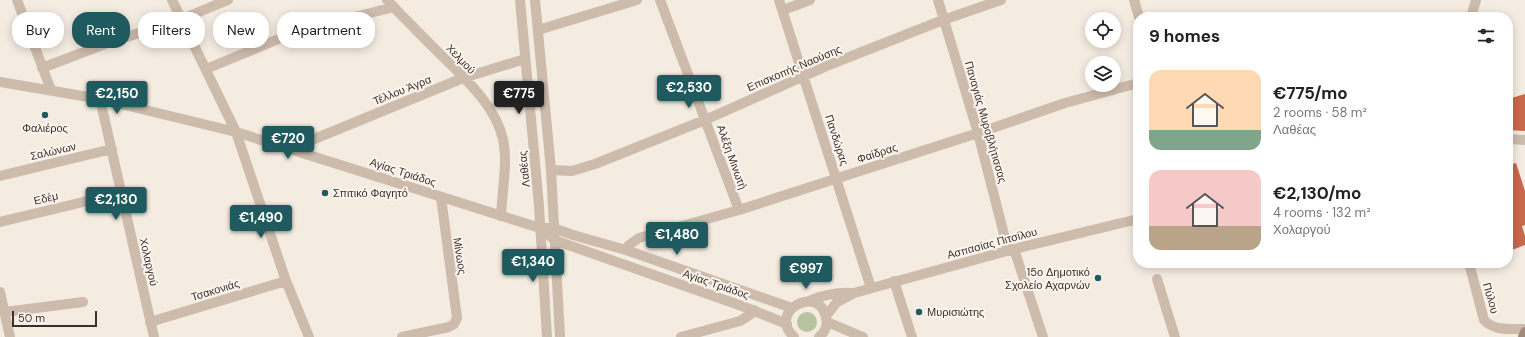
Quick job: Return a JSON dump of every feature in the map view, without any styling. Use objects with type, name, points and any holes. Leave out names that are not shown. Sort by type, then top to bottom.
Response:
[{"type":"main road","points":[[1523,337],[1525,331]]},
{"type":"street","points":[[17,0],[51,90]]},
{"type":"street","points":[[172,0],[178,12]]},
{"type":"street","points":[[199,12],[228,0]]},
{"type":"street","name":"Λαθέας","points":[[520,0],[539,206],[547,337]]},
{"type":"street","points":[[534,0],[551,170],[560,337]]},
{"type":"street","points":[[538,30],[637,0]]},
{"type":"street","name":"Αλέξη Μινωτή","points":[[660,0],[738,210]]},
{"type":"street","name":"Πανδώρας","points":[[779,0],[837,179],[870,288]]},
{"type":"street","points":[[782,10],[810,0]]},
{"type":"street","name":"Παναγιάς Μυροβλήτισσας","points":[[938,0],[1011,250],[1042,337]]},
{"type":"street","name":"Επισκοπής Ναούσης","points":[[551,170],[572,171],[594,164],[705,120],[803,76],[943,20],[1001,0]]},
{"type":"street","points":[[1134,0],[1138,12]]},
{"type":"street","points":[[1472,12],[1476,0]]},
{"type":"street","points":[[206,69],[281,38],[391,3]]},
{"type":"street","name":"Χελμού","points":[[391,3],[490,108],[503,140],[505,158],[501,216]]},
{"type":"street","points":[[42,68],[138,33]]},
{"type":"street","points":[[196,48],[236,132],[286,281],[309,337]]},
{"type":"street","name":"Τέλλου Άγρα","points":[[290,149],[463,78],[525,60]]},
{"type":"street","name":"Αγίας Τριάδος","points":[[0,82],[100,99],[236,132],[540,228],[553,228],[626,250],[792,308]]},
{"type":"street","name":"Φαίδρας","points":[[626,250],[629,245],[639,238],[738,210],[978,133],[1065,103],[1133,83]]},
{"type":"street","name":"Χολαργού","points":[[100,99],[154,337]]},
{"type":"street","points":[[1513,139],[1525,140]]},
{"type":"street","name":"Σαλώνων","points":[[0,176],[112,149]]},
{"type":"street","name":"Εδέμ","points":[[0,222],[121,193]]},
{"type":"street","name":"Μίνωος","points":[[402,337],[449,327],[454,324],[457,318],[440,197]]},
{"type":"street","name":"Ασπασίας Πιτσίλου","points":[[826,319],[837,302],[854,293],[1011,250],[1133,220]]},
{"type":"street","points":[[540,228],[554,240]]},
{"type":"street","name":"Αγίας Τριάδος","points":[[554,240],[754,310],[787,324]]},
{"type":"street","name":"Πύλου","points":[[1470,268],[1484,320],[1488,325],[1494,328],[1525,331]]},
{"type":"street","points":[[1157,279],[1175,337]]},
{"type":"street","name":"Τσακονιάς","points":[[150,322],[286,281]]},
{"type":"street","points":[[894,281],[912,337]]},
{"type":"street","points":[[0,292],[10,337]]},
{"type":"street","name":"Ασπασίας Πιτσίλου","points":[[809,301],[823,295],[833,293],[854,293]]},
{"type":"street","points":[[794,337],[790,333],[787,324],[789,312],[800,302],[809,301],[820,306],[826,319],[826,326],[823,336]]},
{"type":"street","points":[[5,312],[83,302]]},
{"type":"street","points":[[681,337],[740,321],[754,310]]},
{"type":"street","points":[[826,319],[863,337]]},
{"type":"green space","points":[[807,312],[814,315],[817,322],[814,329],[807,332],[800,329],[797,322],[800,315]]},
{"type":"building","points":[[1525,94],[1525,131],[1513,130],[1513,98]]},
{"type":"building","points":[[1516,163],[1525,191],[1525,225],[1522,226],[1525,236],[1525,245],[1513,250],[1513,164]]},
{"type":"place","name":"Φαλιέρος","points":[[45,115]]},
{"type":"place","name":"Σπιτικό Φαγητό","points":[[325,193]]},
{"type":"place","name":"15ο Δημοτικό Σχολείο Αχαρνών","points":[[1098,278]]},
{"type":"place","name":"Μυρισιώτης","points":[[919,312]]}]
